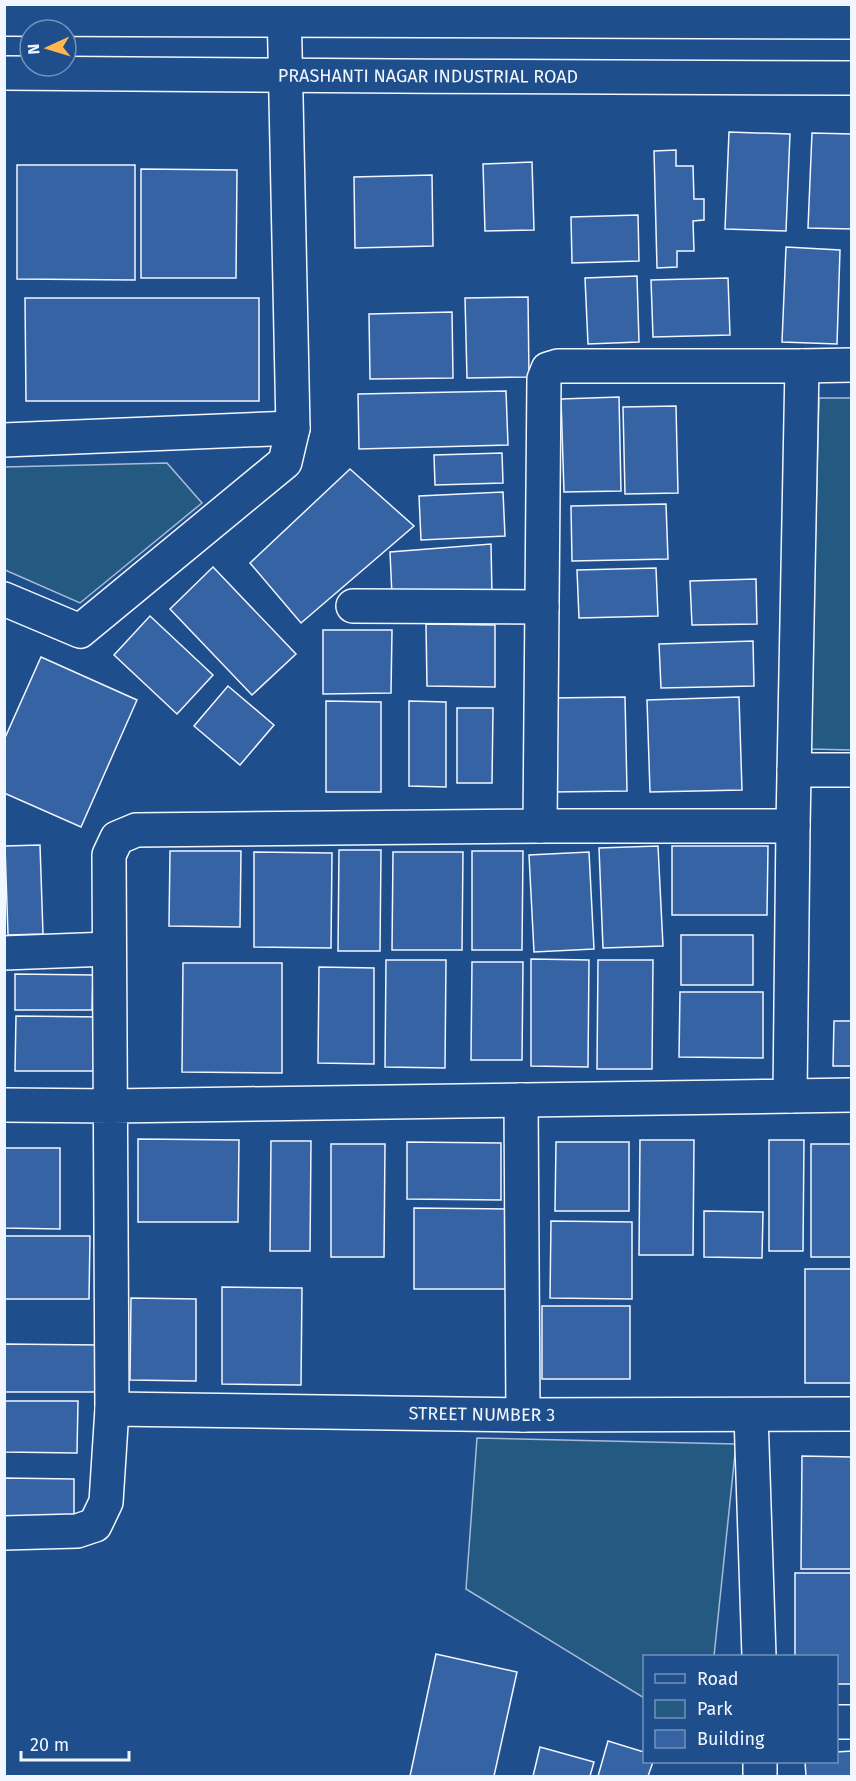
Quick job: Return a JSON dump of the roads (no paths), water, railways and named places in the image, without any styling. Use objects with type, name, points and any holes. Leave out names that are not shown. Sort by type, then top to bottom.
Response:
[{"type":"street","points":[[4,19],[284,13],[852,22]]},
{"type":"street","points":[[4,599],[80,631],[285,462],[293,428],[284,13]]},
{"type":"street","name":"PRASHANTI NAGAR INDUSTRIAL ROAD","points":[[4,73],[285,77],[539,75],[852,78]]},
{"type":"street","points":[[540,826],[544,379],[548,369],[558,366],[852,365]]},
{"type":"street","points":[[790,1096],[802,366]]},
{"type":"street","points":[[4,440],[293,428]]},
{"type":"street","points":[[353,606],[542,607]]},
{"type":"street","points":[[794,770],[852,770]]},
{"type":"street","points":[[4,1533],[77,1531],[95,1525],[106,1502],[112,1409],[109,855],[117,838],[136,830],[793,826]]},
{"type":"street","points":[[4,953],[109,949]]},
{"type":"street","points":[[4,1105],[112,1106],[852,1095]]},
{"type":"street","points":[[521,1100],[523,1415]]},
{"type":"street","name":"STREET NUMBER 3","points":[[112,1409],[523,1415],[852,1414]]},
{"type":"street","points":[[751,1415],[759,1655]]}]
